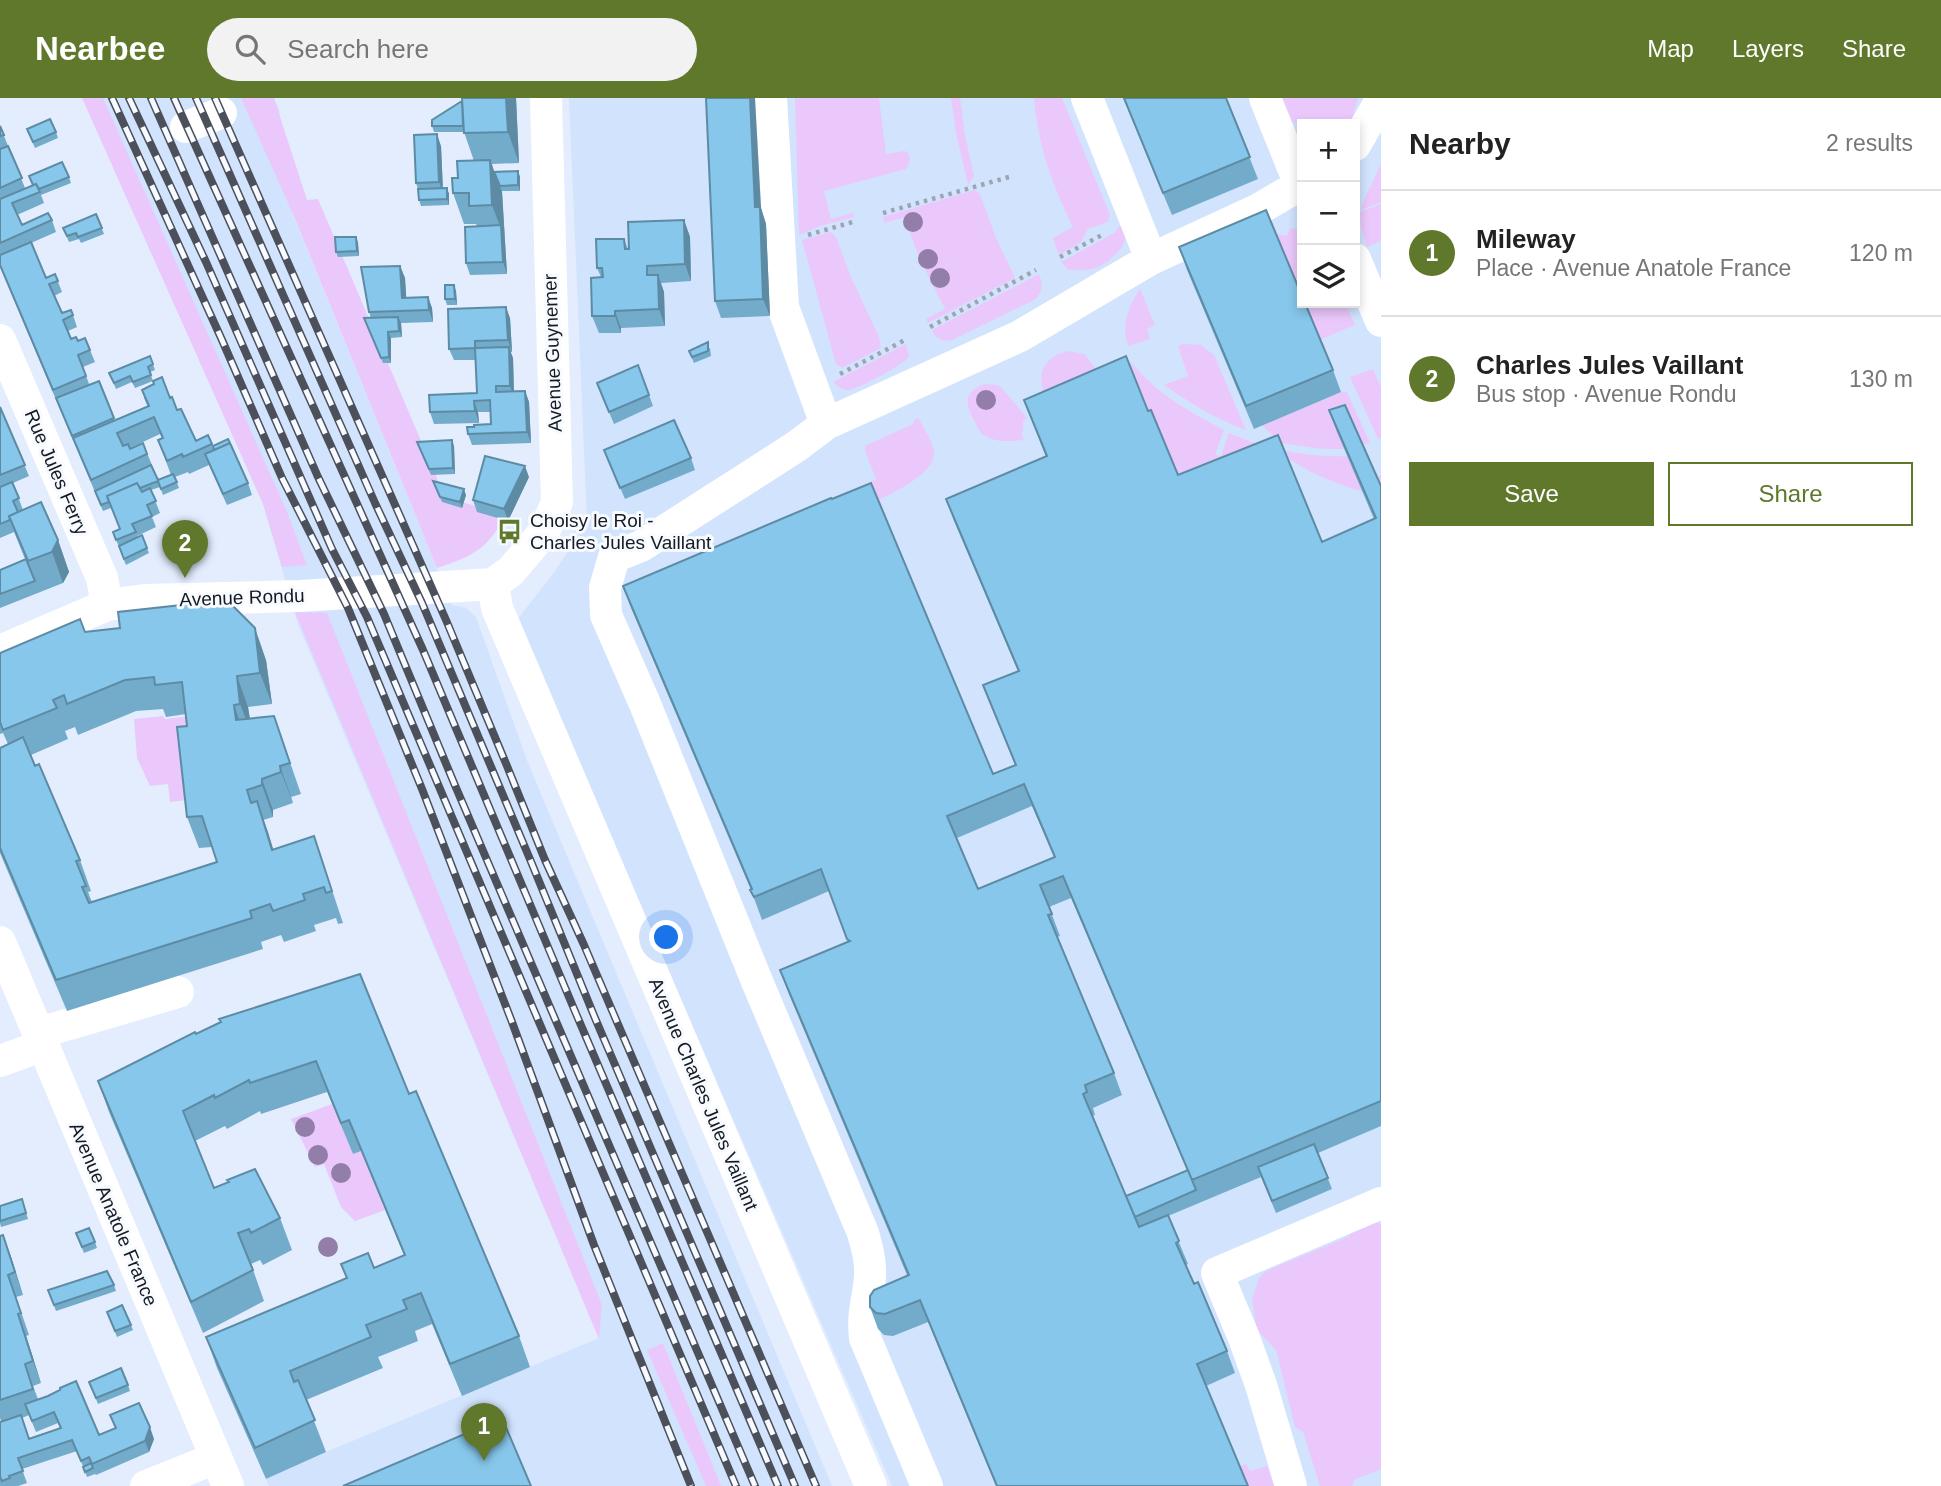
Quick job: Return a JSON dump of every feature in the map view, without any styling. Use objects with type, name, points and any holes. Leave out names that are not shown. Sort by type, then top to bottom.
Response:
[{"type":"street","name":"Avenue Guynemer","points":[[493,584],[511,571],[544,532],[557,502],[546,98]]},
{"type":"street","points":[[771,98],[783,307],[826,424]]},
{"type":"street","points":[[1087,98],[1151,259]]},
{"type":"street","points":[[1265,98],[1299,182]]},
{"type":"street","points":[[1360,136],[1381,100]]},
{"type":"street","points":[[187,127],[221,113]]},
{"type":"street","points":[[927,1486],[865,1338],[863,1319],[870,1278],[870,1259],[863,1233],[606,615],[605,588],[614,558],[641,546],[797,446],[826,424],[1020,336],[1151,259],[1257,210],[1297,188]]},
{"type":"street","points":[[1360,271],[1381,321]]},
{"type":"street","name":"Rue Jules Ferry","points":[[0,340],[102,578],[107,606]]},
{"type":"street","name":"Avenue Rondu","points":[[0,651],[107,606],[145,600],[300,596],[493,584]]},
{"type":"street","name":"Avenue Charles Jules Vaillant","points":[[493,584],[497,608],[871,1486]]},
{"type":"street","name":"Avenue Anatole France","points":[[0,942],[222,1472]]},
{"type":"street","points":[[0,1061],[42,1039],[178,992]]},
{"type":"street","points":[[1291,1486],[1261,1385],[1217,1273],[1381,1203]]},
{"type":"street","points":[[146,1486],[222,1472]]},
{"type":"path","points":[[883,213],[1009,177]]},
{"type":"path","points":[[798,238],[856,221]]},
{"type":"path","points":[[1060,257],[1104,234]]},
{"type":"path","points":[[930,327],[1036,270]]},
{"type":"path","points":[[835,376],[905,340]]},
{"type":"shaded area","points":[[82,98],[103,98],[287,512],[307,565],[282,567],[263,504]]},
{"type":"shaded area","points":[[85,98],[274,98],[279,109],[293,215],[452,605],[466,608],[476,617],[528,763],[832,1486],[269,1486],[266,1479],[326,1452],[599,1338],[298,624],[263,504]]},
{"type":"shaded area","points":[[241,98],[274,98],[307,200],[318,199],[445,497],[506,515],[485,544],[470,555],[437,568],[293,214]]},
{"type":"shaded area","points":[[569,98],[1381,98],[1381,1486],[892,1486],[517,620],[555,571],[587,522]]},
{"type":"shaded area","points":[[795,98],[879,98],[886,154],[904,151],[908,152],[910,159],[906,169],[824,191],[831,219],[853,213],[854,217],[799,235]]},
{"type":"shaded area","points":[[951,98],[960,98],[974,176],[968,185],[956,133]]},
{"type":"shaded area","points":[[1034,98],[1062,98],[1110,215],[1108,222],[1088,229],[1081,242],[1059,255],[1053,238],[1073,227],[1047,164]]},
{"type":"shaded area","points":[[1281,98],[1358,98],[1352,119],[1297,119],[1297,124],[1289,120]]},
{"type":"shaded area","points":[[1381,164],[1381,202],[1361,210],[1364,200]]},
{"type":"shaded area","points":[[975,190],[980,194],[996,238],[1015,278],[928,323],[926,319],[945,309],[917,253],[906,217],[884,223],[883,217]]},
{"type":"shaded area","points":[[1381,204],[1381,241],[1367,247],[1361,228],[1360,212]]},
{"type":"shaded area","points":[[1121,225],[1125,233],[1122,246],[1105,263],[1093,269],[1068,270],[1061,262],[1116,232]]},
{"type":"shaded area","points":[[1290,228],[1297,230],[1297,288],[1274,233],[1287,236]]},
{"type":"shaded area","points":[[831,232],[836,237],[879,337],[881,348],[842,368],[836,364],[802,240]]},
{"type":"shaded area","points":[[1039,274],[1041,288],[1034,300],[952,340],[940,339],[933,333],[932,330]]},
{"type":"shaded area","points":[[1140,289],[1155,325],[1147,329],[1150,339],[1129,346],[1125,324],[1129,309]]},
{"type":"shaded area","points":[[1306,308],[1347,308],[1355,325],[1319,340]]},
{"type":"shaded area","points":[[906,344],[909,357],[870,381],[848,390],[841,389],[833,382]]},
{"type":"shaded area","points":[[1201,345],[1214,355],[1246,430],[1224,421],[1164,385],[1188,376],[1178,346]]},
{"type":"shaded area","points":[[1068,351],[1084,354],[1099,372],[1051,414],[1042,385],[1043,368],[1056,355]]},
{"type":"shaded area","points":[[1130,361],[1173,401],[1224,430],[1215,455],[1221,456],[1229,433],[1259,445],[1186,497],[1147,414]]},
{"type":"shaded area","points":[[1373,369],[1381,387],[1381,438],[1378,439],[1350,377]]},
{"type":"shaded area","points":[[984,384],[1002,388],[1027,418],[1023,421],[1021,432],[1024,440],[994,440],[979,431],[968,401],[972,392]]},
{"type":"shaded area","points":[[1341,392],[1347,392],[1370,443],[1345,449],[1324,449],[1281,443],[1278,434],[1273,436],[1262,425]]},
{"type":"shaded area","points":[[916,418],[931,442],[933,459],[929,467],[913,481],[877,501],[870,482],[876,479],[865,446],[913,424]]},
{"type":"shaded area","points":[[1279,450],[1356,457],[1370,476],[1381,476],[1381,496],[1327,479],[1300,466]]},
{"type":"shaded area","points":[[295,612],[327,613],[602,1305],[599,1339]]},
{"type":"shaded area","points":[[163,716],[165,719],[192,716],[187,800],[170,802],[168,784],[150,786],[137,758],[134,719]]},
{"type":"shaded area","points":[[332,1104],[353,1154],[361,1151],[385,1210],[355,1221],[341,1207],[324,1164],[315,1167],[291,1119]]},
{"type":"shaded area","points":[[1377,1222],[1381,1224],[1381,1469],[1354,1480],[1352,1486],[1320,1486],[1303,1432],[1295,1427],[1276,1350],[1257,1330],[1252,1300],[1259,1278],[1266,1271]]},
{"type":"shaded area","points":[[663,1343],[721,1486],[706,1486],[647,1350]]},
{"type":"shaded area","points":[[1246,1464],[1250,1471],[1267,1466],[1274,1486],[1247,1486],[1239,1467]]},
{"type":"building","points":[[462,98],[506,98],[508,132],[464,133]]},
{"type":"building","points":[[706,98],[750,98],[755,207],[760,207],[763,299],[715,301]]},
{"type":"building","points":[[1124,98],[1226,98],[1250,157],[1163,193]]},
{"type":"building","points":[[462,101],[463,126],[432,126],[432,120]]},
{"type":"building","points":[[50,119],[56,132],[33,142],[27,129]]},
{"type":"building","points":[[437,134],[439,182],[416,183],[414,135]]},
{"type":"building","points":[[8,146],[22,178],[0,188],[0,149]]},
{"type":"building","points":[[490,160],[492,205],[469,206],[469,193],[453,193],[452,178],[458,178],[457,161]]},
{"type":"building","points":[[62,162],[69,177],[39,189],[36,184],[33,185],[29,176]]},
{"type":"building","points":[[518,171],[518,185],[500,186],[494,172]]},
{"type":"building","points":[[36,184],[40,192],[12,203],[22,225],[48,213],[52,220],[0,243],[0,199]]},
{"type":"building","points":[[447,188],[447,199],[419,200],[418,189]]},
{"type":"building","points":[[1266,210],[1297,284],[1297,308],[1307,308],[1333,370],[1246,406],[1179,247]]},
{"type":"building","points":[[96,214],[102,228],[78,237],[76,233],[67,236],[63,228]]},
{"type":"building","points":[[684,220],[685,264],[647,266],[647,275],[658,275],[659,309],[615,311],[615,316],[592,316],[591,278],[603,277],[602,268],[597,268],[596,239],[624,239],[625,249],[629,249],[628,222]]},
{"type":"building","points":[[501,225],[503,262],[466,263],[465,227]]},
{"type":"building","points":[[335,237],[356,237],[357,251],[336,252]]},
{"type":"building","points":[[31,242],[46,278],[55,274],[58,281],[49,284],[62,313],[71,310],[73,315],[63,320],[71,339],[76,337],[78,341],[85,338],[90,350],[78,355],[86,376],[53,390],[0,265],[0,255]]},
{"type":"building","points":[[400,266],[402,298],[428,297],[429,310],[369,312],[361,267]]},
{"type":"building","points":[[445,285],[454,285],[455,299],[445,299]]},
{"type":"building","points":[[506,307],[508,340],[475,341],[475,348],[449,349],[448,309]]},
{"type":"building","points":[[398,317],[399,331],[388,332],[389,357],[381,358],[364,318]]},
{"type":"building","points":[[708,342],[708,351],[692,357],[689,351]]},
{"type":"building","points":[[509,347],[510,386],[496,386],[496,392],[525,391],[527,432],[468,434],[467,427],[491,424],[490,400],[474,401],[475,411],[430,412],[429,395],[477,393],[475,348]]},
{"type":"building","points":[[150,356],[153,364],[148,367],[151,375],[133,382],[130,376],[114,383],[109,373]]},
{"type":"building","points":[[1126,356],[1178,475],[1278,435],[1322,542],[1376,518],[1329,410],[1345,405],[1381,486],[1381,1101],[1192,1180],[1063,876],[1040,885],[1052,914],[1048,915],[1114,1073],[1085,1085],[1087,1092],[1083,1094],[1139,1227],[1168,1215],[1179,1241],[1176,1243],[1194,1284],[1198,1282],[1227,1351],[1197,1364],[1248,1486],[997,1486],[920,1300],[885,1314],[876,1313],[870,1307],[870,1296],[874,1290],[909,1275],[780,970],[850,941],[821,869],[754,897],[623,586],[871,483],[993,774],[1016,765],[983,685],[1019,671],[946,499],[1047,456],[1024,400]],"holes":[[[1024,784],[1055,857],[978,889],[947,816]]]},
{"type":"building","points":[[638,365],[649,395],[609,412],[597,383]]},
{"type":"building","points":[[162,377],[170,398],[172,397],[177,410],[181,409],[196,441],[208,435],[212,444],[167,461],[158,440],[163,438],[154,417],[117,433],[123,446],[128,444],[130,449],[143,443],[147,454],[91,480],[73,438],[149,406],[142,390]]},
{"type":"building","points":[[99,381],[114,418],[72,436],[56,398]]},
{"type":"building","points":[[0,407],[25,465],[0,475]]},
{"type":"building","points":[[674,420],[691,458],[620,488],[604,450]]},
{"type":"building","points":[[228,439],[230,443],[214,450],[213,446]]},
{"type":"building","points":[[452,440],[453,468],[429,469],[417,442]]},
{"type":"building","points":[[230,443],[248,483],[223,494],[205,454]]},
{"type":"building","points":[[485,456],[525,466],[504,509],[473,500]]},
{"type":"building","points":[[151,465],[158,480],[173,474],[177,482],[161,489],[158,481],[140,488],[137,483],[107,496],[109,502],[101,505],[95,491]]},
{"type":"building","points":[[433,481],[464,489],[460,502],[440,497]]},
{"type":"building","points":[[12,482],[19,498],[13,501],[18,512],[9,516],[10,520],[0,524],[0,487]]},
{"type":"building","points":[[137,483],[142,492],[150,488],[156,501],[147,505],[152,516],[132,524],[136,532],[116,540],[113,532],[120,529],[107,496]]},
{"type":"building","points":[[41,502],[58,540],[52,552],[28,561],[9,516]]},
{"type":"building","points":[[142,535],[147,548],[124,559],[119,546]]},
{"type":"building","points":[[26,559],[35,581],[0,594],[0,570]]},
{"type":"building","points":[[227,600],[255,628],[260,673],[237,676],[240,704],[234,705],[236,720],[274,716],[290,763],[280,766],[281,772],[262,779],[262,785],[247,790],[251,803],[257,801],[272,850],[314,836],[332,891],[326,893],[324,887],[303,894],[305,900],[273,911],[270,904],[250,911],[252,918],[56,980],[0,848],[0,748],[23,737],[35,766],[39,764],[80,860],[76,861],[86,886],[82,887],[89,903],[217,862],[202,816],[187,817],[177,727],[187,726],[182,682],[155,685],[154,677],[125,680],[67,704],[64,695],[53,700],[57,708],[3,730],[0,722],[0,653],[80,619],[85,632],[120,628],[118,612]]},
{"type":"building","points":[[360,974],[409,1094],[416,1091],[519,1336],[450,1364],[421,1293],[403,1300],[407,1309],[366,1325],[371,1337],[290,1371],[294,1382],[298,1380],[315,1420],[255,1448],[206,1337],[347,1278],[341,1264],[368,1253],[374,1268],[405,1255],[349,1120],[341,1123],[316,1061],[250,1083],[249,1080],[183,1111],[214,1188],[255,1169],[280,1218],[251,1233],[249,1229],[238,1233],[253,1270],[191,1302],[98,1081],[195,1032],[196,1034],[221,1022],[219,1019]]},
{"type":"building","points":[[1314,1144],[1328,1178],[1272,1201],[1258,1167]]},
{"type":"building","points":[[1188,1170],[1196,1190],[1135,1217],[1126,1196]]},
{"type":"building","points":[[22,1199],[26,1213],[0,1221],[0,1206]]},
{"type":"building","points":[[89,1228],[95,1242],[82,1247],[76,1233]]},
{"type":"building","points":[[3,1235],[15,1272],[8,1275],[33,1361],[25,1364],[33,1389],[0,1400],[0,1236]]},
{"type":"building","points":[[107,1271],[114,1285],[54,1305],[48,1290]]},
{"type":"building","points":[[122,1305],[131,1325],[115,1331],[107,1312]]},
{"type":"building","points":[[121,1368],[128,1385],[96,1398],[89,1382]]},
{"type":"building","points":[[76,1381],[99,1435],[116,1428],[110,1415],[139,1403],[150,1427],[145,1441],[92,1464],[89,1457],[81,1461],[72,1440],[18,1458],[23,1471],[2,1481],[0,1422],[21,1415],[29,1439],[61,1428],[54,1412],[32,1421],[25,1404],[48,1396]]},
{"type":"building","points":[[502,1418],[531,1486],[343,1486]]},
{"type":"building","points":[[91,1463],[93,1468],[85,1472],[83,1467]]},
{"type":"railway","points":[[112,98],[282,478],[348,608],[422,789],[594,1245],[691,1486]]},
{"type":"railway","points":[[129,98],[206,262],[332,549],[367,617],[736,1486]]},
{"type":"railway","points":[[151,98],[318,477],[384,614],[755,1486]]},
{"type":"railway","points":[[174,98],[423,650],[778,1486]]},
{"type":"railway","points":[[196,98],[422,603],[595,1018],[795,1486]]},
{"type":"railway","points":[[215,98],[446,620],[545,860],[816,1486]]},
{"type":"place","name":"Choisy le Roi - Charles Jules Vaillant","points":[[510,531]]},
{"type":"place","name":"Charles Jules Vaillant","points":[[185,578]]},
{"type":"place","name":"Mileway","points":[[484,1461]]}]
